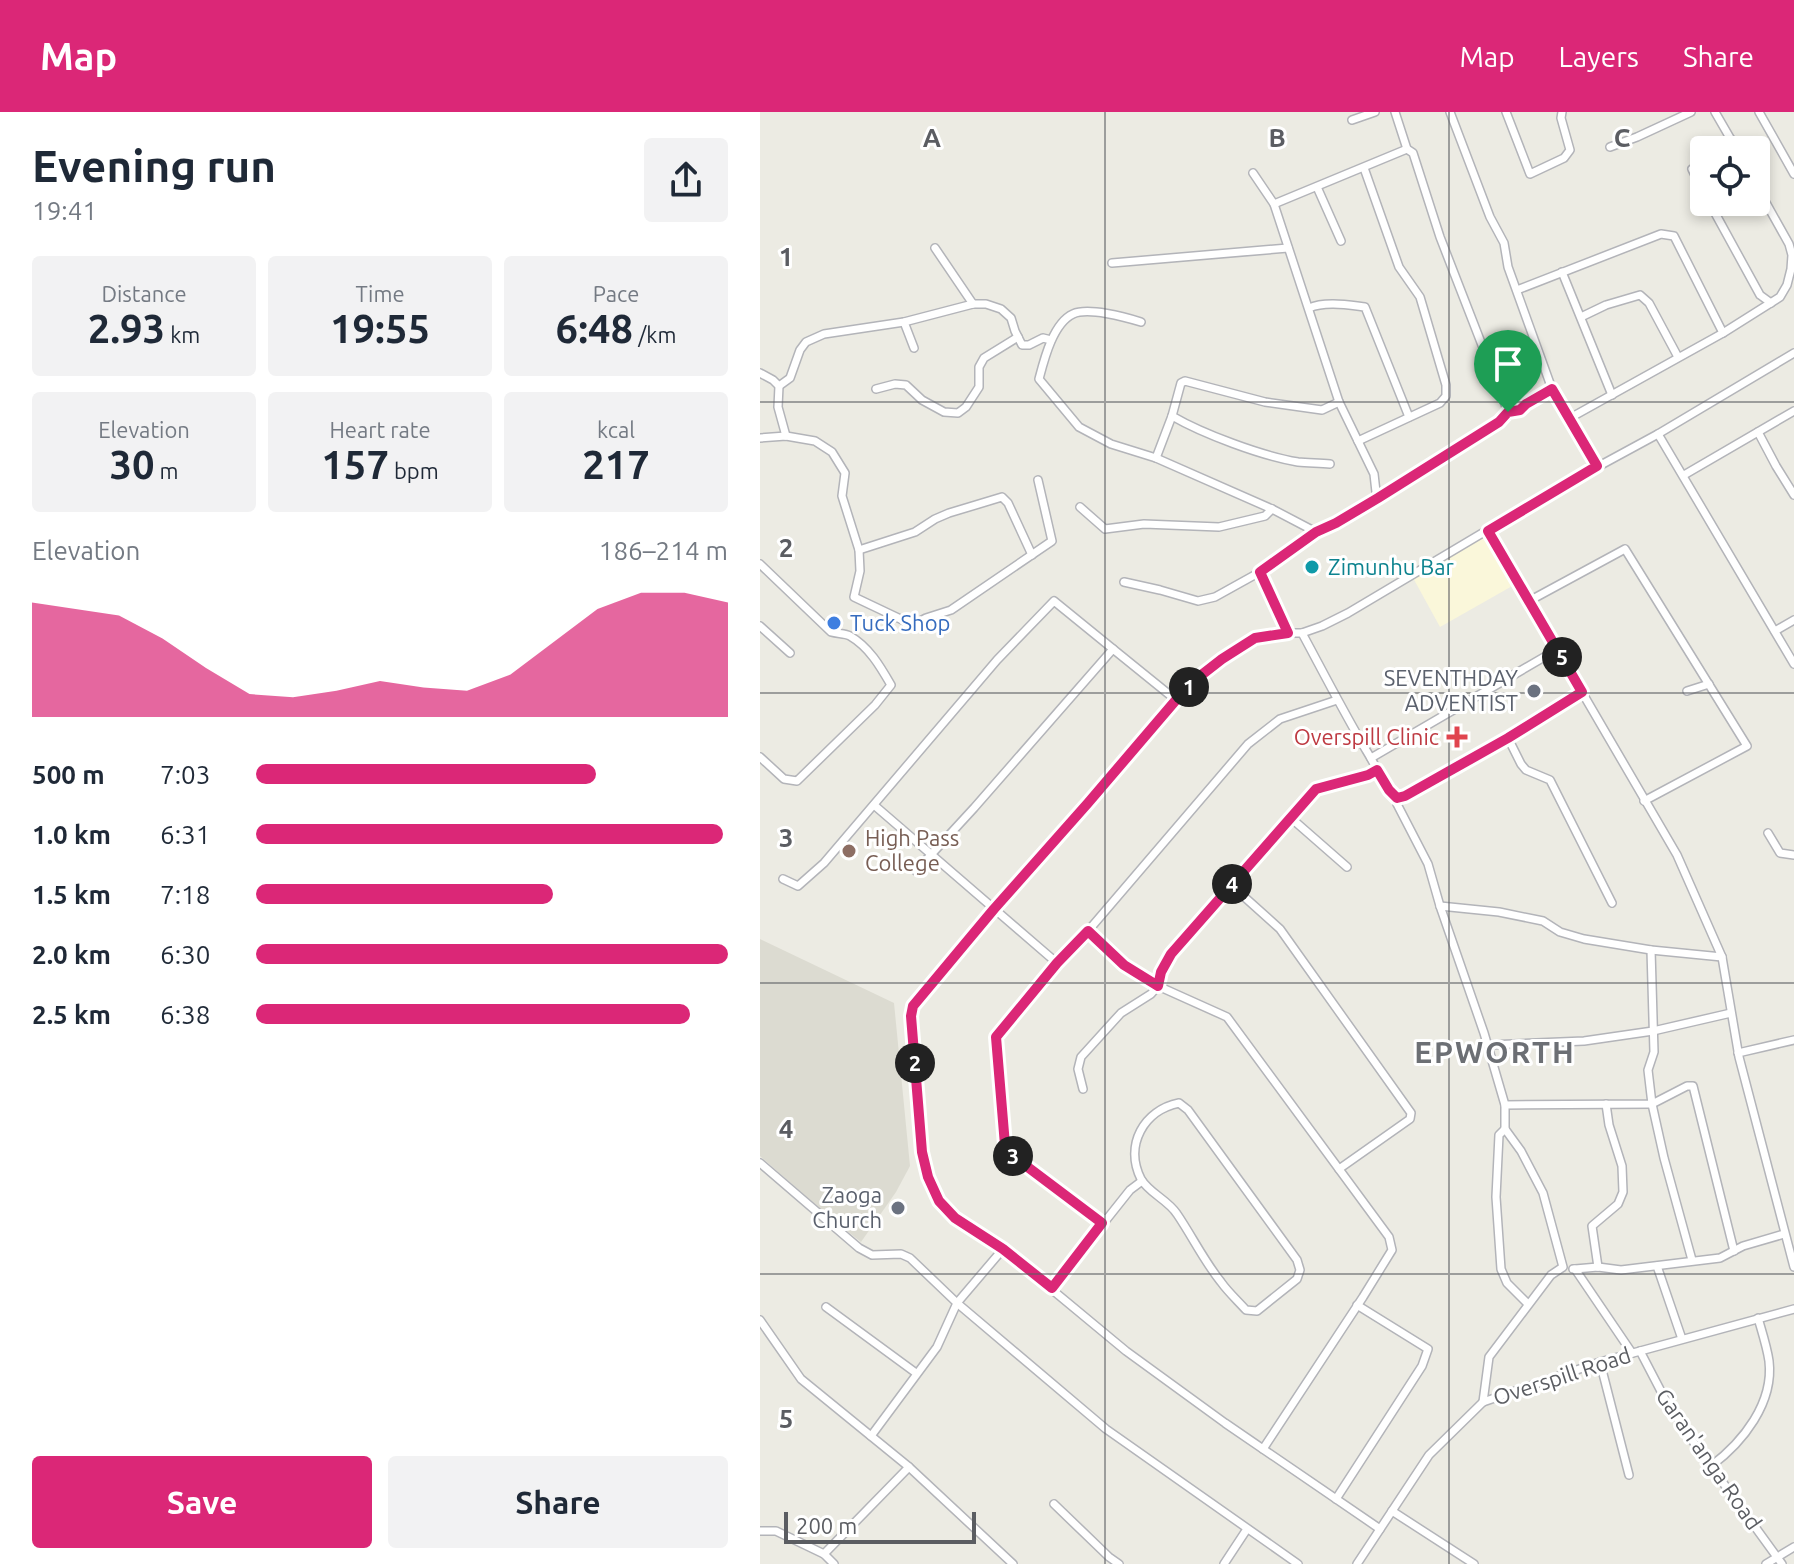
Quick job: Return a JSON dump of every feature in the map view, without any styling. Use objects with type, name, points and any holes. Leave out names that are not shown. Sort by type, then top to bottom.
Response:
[{"type":"street","points":[[1352,120],[1375,112]]},
{"type":"street","points":[[1395,112],[1508,412]]},
{"type":"street","points":[[1450,112],[1490,217],[1504,243],[1508,267],[1552,389],[1597,466]]},
{"type":"street","points":[[1506,112],[1530,174],[1564,158],[1570,150],[1562,112]]},
{"type":"street","points":[[1610,147],[1691,112]]},
{"type":"street","points":[[1715,112],[1730,136]]},
{"type":"street","points":[[1759,112],[1794,174]]},
{"type":"street","points":[[1274,204],[1407,149]]},
{"type":"street","points":[[1358,441],[1440,403],[1446,396],[1446,385],[1420,297],[1399,267],[1364,168]]},
{"type":"street","points":[[1253,173],[1274,204],[1339,402],[1374,474],[1378,498]]},
{"type":"street","points":[[1317,187],[1341,241]]},
{"type":"street","points":[[1570,418],[1723,333],[1780,297],[1791,269],[1791,243],[1770,208]]},
{"type":"street","points":[[1717,216],[1760,295],[1771,303]]},
{"type":"street","points":[[1517,290],[1661,234],[1674,236],[1723,333]]},
{"type":"street","points":[[935,248],[973,304]]},
{"type":"street","points":[[1112,263],[1288,248]]},
{"type":"street","points":[[1562,272],[1612,395]]},
{"type":"street","points":[[1581,317],[1606,305],[1640,295],[1649,303],[1678,357]]},
{"type":"street","points":[[779,386],[790,378],[806,342],[824,334],[904,322],[973,304],[1001,309],[1011,318],[1022,345],[1043,338],[1051,340]]},
{"type":"street","points":[[1309,308],[1316,305],[1365,307],[1409,417]]},
{"type":"street","points":[[1141,322],[1112,313],[1075,312],[1064,321],[1051,340],[1039,379],[1079,427],[1111,444],[1156,458],[1272,509],[1316,532]]},
{"type":"street","points":[[904,322],[914,348]]},
{"type":"street","points":[[876,389],[895,384],[906,385],[922,400],[944,412],[958,413],[966,407],[979,387],[979,367],[984,358],[1018,337]]},
{"type":"street","points":[[1380,1529],[1126,1351],[1052,1288],[1003,1249],[964,1224],[939,1201],[928,1177],[922,1152],[911,1016],[916,1001],[1176,700],[1211,667],[1263,636],[1302,633],[1348,613],[1794,353]]},
{"type":"street","points":[[760,373],[779,386],[778,407],[786,436]]},
{"type":"street","points":[[1156,458],[1181,383],[1185,381],[1265,402],[1322,410],[1339,402]]},
{"type":"street","points":[[1124,582],[1198,601],[1215,597],[1499,422],[1508,412],[1520,410],[1552,389]]},
{"type":"street","points":[[1684,475],[1794,411]]},
{"type":"street","points":[[1172,416],[1257,451],[1298,462],[1330,464]]},
{"type":"street","points":[[1758,432],[1794,495]]},
{"type":"street","points":[[1658,434],[1794,664]]},
{"type":"street","points":[[760,438],[786,436],[815,441],[832,452],[845,473],[842,496],[859,550],[860,571],[854,597],[913,625],[951,610],[1052,541],[1038,480]]},
{"type":"street","points":[[859,550],[915,532],[949,513],[1002,497],[1008,503],[1032,555]]},
{"type":"street","points":[[1080,507],[1105,529],[1144,524],[1219,527],[1265,516],[1272,509]]},
{"type":"street","points":[[1488,531],[1677,855],[1722,957],[1738,1053],[1794,1267]]},
{"type":"street","points":[[1529,601],[1625,549],[1747,746],[1644,801]]},
{"type":"street","points":[[760,564],[831,632],[847,634],[875,657],[891,685],[875,705],[797,781],[784,779],[760,757]]},
{"type":"street","points":[[1260,572],[1288,633]]},
{"type":"street","points":[[783,879],[798,886],[824,863],[997,660],[1054,601],[1176,700]]},
{"type":"street","points":[[1775,631],[1794,620]]},
{"type":"street","points":[[760,626],[790,653]]},
{"type":"street","points":[[1302,633],[1377,770],[1397,798],[1397,804],[1428,864],[1488,1045],[1505,1105],[1505,1129],[1521,1151],[1543,1193],[1563,1267]]},
{"type":"street","points":[[916,871],[1113,649]]},
{"type":"street","points":[[1371,758],[1558,649]]},
{"type":"street","points":[[1687,691],[1709,684]]},
{"type":"street","points":[[1397,798],[1508,738],[1582,692]]},
{"type":"street","points":[[1102,1223],[1009,1153],[1005,1145],[996,1037],[1248,744],[1280,719],[1337,700]]},
{"type":"street","points":[[1508,738],[1526,770],[1550,780],[1612,903]]},
{"type":"street","points":[[1083,1089],[1078,1069],[1081,1057],[1121,1013],[1151,994],[1158,986],[1161,972],[1171,954],[1316,789],[1377,770]]},
{"type":"street","points":[[874,805],[1057,963]]},
{"type":"street","points":[[1291,818],[1347,867]]},
{"type":"street","points":[[1768,833],[1780,853],[1794,855]]},
{"type":"street","points":[[1231,885],[1280,929],[1411,1113],[1410,1119],[1339,1169]]},
{"type":"street","points":[[1440,906],[1499,912],[1543,921],[1560,932],[1584,939],[1722,957]]},
{"type":"street","points":[[1088,931],[1124,965],[1158,986],[1227,1017],[1389,1237],[1392,1250],[1263,1449]]},
{"type":"street","points":[[1651,950],[1654,1052],[1648,1070],[1652,1104],[1692,1260]]},
{"type":"street","points":[[1488,1045],[1584,1041],[1653,1031],[1731,1013]]},
{"type":"street","points":[[1738,1053],[1794,1040]]},
{"type":"street","points":[[1505,1105],[1652,1104],[1687,1086],[1693,1086],[1734,1251]]},
{"type":"street","points":[[1179,1103],[1188,1110],[1297,1260],[1300,1270],[1297,1279],[1257,1311],[1246,1310],[1220,1282],[1175,1210],[1142,1181],[1137,1167],[1135,1141],[1140,1128],[1166,1105],[1179,1103]]},
{"type":"street","points":[[1598,1267],[1592,1226],[1618,1204],[1623,1192],[1622,1166],[1606,1104]]},
{"type":"street","points":[[1505,1129],[1499,1135],[1496,1197],[1501,1269],[1507,1283],[1528,1304]]},
{"type":"street","points":[[760,1163],[859,1248],[872,1255],[901,1254],[910,1258],[957,1303],[1106,1429],[1298,1564]]},
{"type":"street","points":[[1052,1288],[1102,1223],[1130,1190],[1142,1181]]},
{"type":"street","points":[[1483,1402],[1489,1357],[1551,1275],[1563,1267],[1621,1270],[1720,1258],[1794,1222]]},
{"type":"street","points":[[871,1436],[937,1347],[957,1303],[1003,1249]]},
{"type":"street","points":[[1657,1266],[1682,1339]]},
{"type":"street","name":"Garan'anga Road","points":[[1575,1269],[1780,1561]]},
{"type":"street","points":[[1336,1499],[1422,1366],[1428,1349],[1357,1305]]},
{"type":"street","points":[[826,1307],[916,1373]]},
{"type":"street","name":"Overspill Road","points":[[1357,1564],[1429,1455],[1483,1402],[1600,1362],[1794,1309]]},
{"type":"street","points":[[1711,1466],[1752,1425],[1769,1390],[1769,1361],[1758,1318]]},
{"type":"street","points":[[760,1320],[801,1379],[909,1467],[1013,1564]]},
{"type":"street","points":[[1600,1362],[1629,1475]]},
{"type":"street","points":[[824,1554],[909,1467]]},
{"type":"street","points":[[1054,1504],[1119,1564]]},
{"type":"street","points":[[1392,1511],[1474,1564]]},
{"type":"street","points":[[1224,1564],[1247,1529]]},
{"type":"street","points":[[760,1531],[776,1531],[824,1554],[834,1564]]},
{"type":"street","points":[[1766,1564],[1780,1561],[1794,1547]]},
{"type":"shaded area","points":[[1485,536],[1514,585],[1440,627],[1412,576]]},
{"type":"shaded area","points":[[760,939],[894,1003],[910,1166],[861,1242],[760,1156]]},
{"type":"place","name":"Zimunhu Bar","points":[[1312,567]]},
{"type":"place","name":"Tuck Shop","points":[[834,623]]},
{"type":"place","name":"SEVENTHDAY ADVENTIST","points":[[1534,691]]},
{"type":"place","name":"Overspill Clinic","points":[[1457,737]]},
{"type":"place","name":"High Pass College","points":[[849,851]]},
{"type":"place","name":"Zaoga Church","points":[[898,1208]]},
{"type":"district","name":"EPWORTH","points":[[1495,1053]]},
{"type":"route","points":[[1552,389],[1597,466],[1488,531],[1582,692],[1405,796],[1397,798],[1377,770],[1316,789],[1171,954],[1161,972],[1158,986],[1124,965],[1088,931],[1057,963],[996,1037],[1005,1145],[1009,1153],[1102,1223],[1052,1288],[1003,1249],[955,1218],[939,1201],[928,1177],[922,1152],[911,1016],[913,1006],[1195,680],[1255,638],[1288,633],[1260,572],[1316,532],[1461,447],[1499,422],[1508,412],[1520,410],[1552,389]]}]
